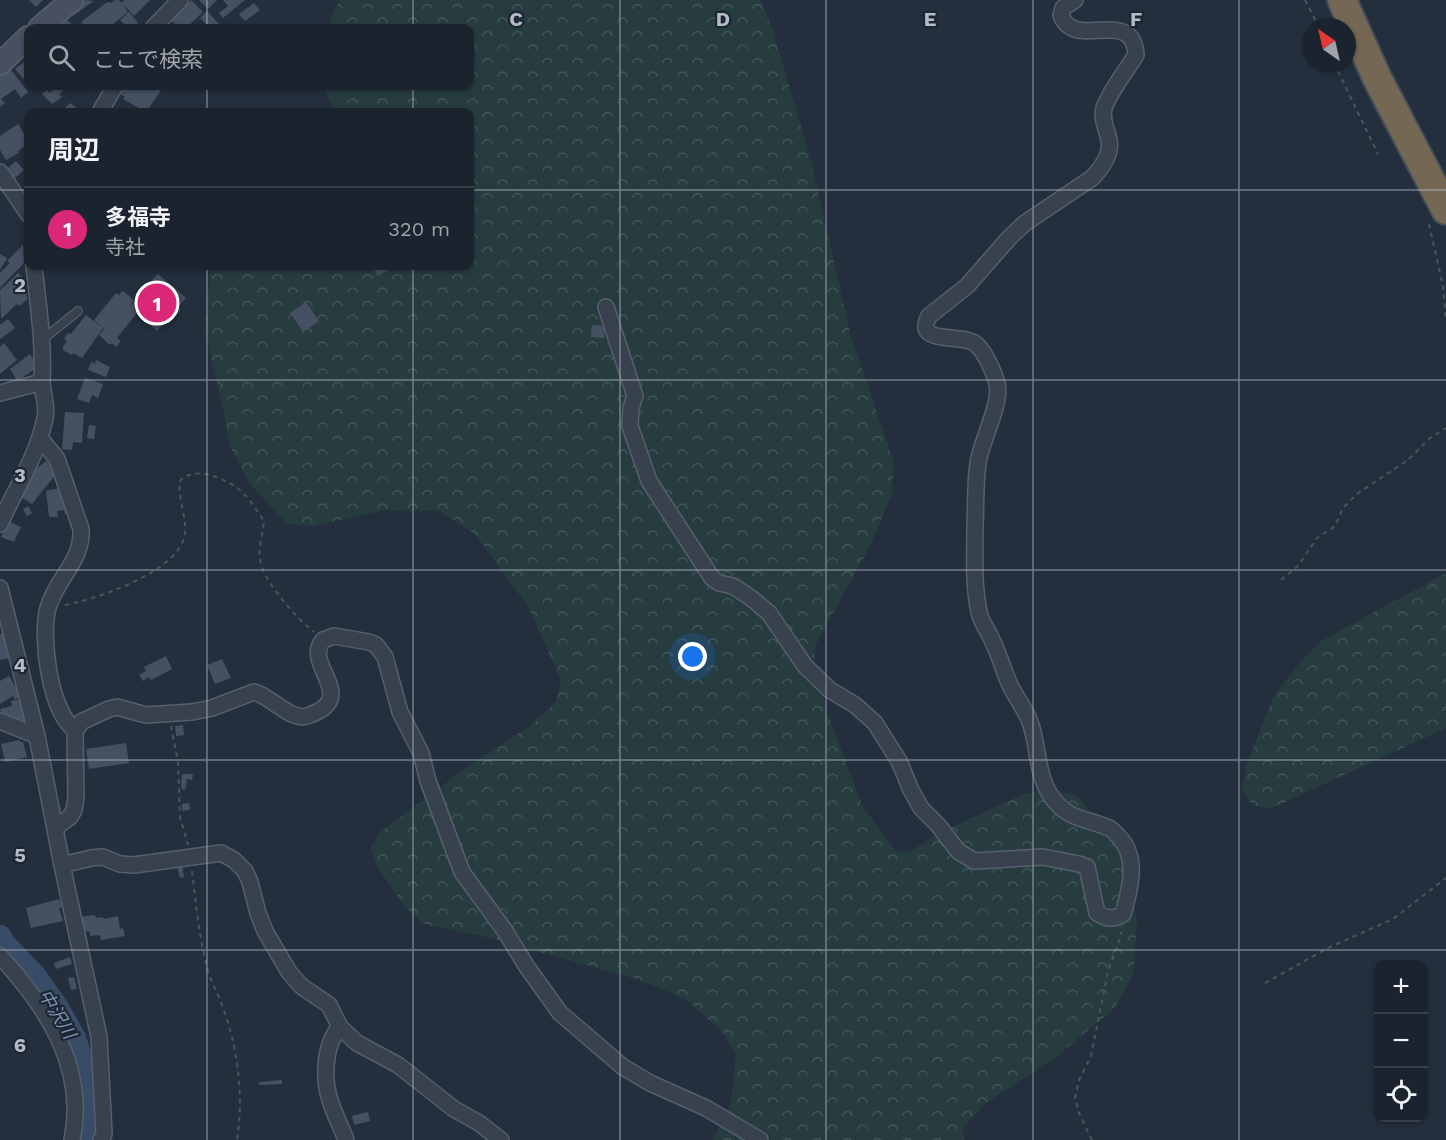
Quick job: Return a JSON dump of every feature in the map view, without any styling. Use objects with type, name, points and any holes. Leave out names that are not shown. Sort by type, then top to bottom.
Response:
[{"type":"highway","points":[[1342,0],[1438,217]]},
{"type":"main road","points":[[44,24],[72,0]]},
{"type":"main road","points":[[0,64],[24,42]]},
{"type":"street","points":[[157,24],[180,0]]},
{"type":"street","points":[[606,307],[635,396],[631,408],[630,426],[649,481],[712,578],[719,583],[733,586],[752,598],[769,613],[805,666],[830,690],[855,705],[875,723],[899,760],[921,808],[958,851],[974,861],[1043,857],[1087,867],[1097,913],[1106,918],[1116,918],[1123,914],[1132,880],[1129,852],[1122,840],[1110,828],[1071,815],[1061,809],[1048,792],[1041,773],[1030,722],[1009,682],[980,615],[974,583],[976,485],[981,451],[998,398],[997,384],[975,344],[934,337],[926,329],[929,316],[967,286],[1010,237],[1025,223],[1092,178],[1100,170],[1108,153],[1109,140],[1103,117],[1105,106],[1136,55],[1135,47],[1132,38],[1122,31],[1080,30],[1067,25],[1061,15],[1063,8],[1075,0]]},
{"type":"street","points":[[102,108],[113,90]]},
{"type":"street","points":[[0,172],[24,208]]},
{"type":"street","points":[[0,524],[40,438],[46,416],[42,382],[44,371],[42,340],[34,270]]},
{"type":"street","points":[[0,393],[42,382]]},
{"type":"street","points":[[40,438],[57,459],[79,521],[82,538],[73,565],[53,595],[45,626],[50,679],[68,723],[75,730]]},
{"type":"street","points":[[0,588],[37,736],[101,1050],[104,1134],[101,1140]]},
{"type":"street","points":[[55,828],[74,810],[76,798],[75,730],[87,718],[117,707],[146,715],[213,708],[254,692],[270,698],[296,716],[310,715],[326,705],[331,695],[327,676],[318,658],[317,650],[323,640],[334,636],[369,642],[381,651],[388,665],[399,712],[421,753],[428,781],[462,872],[505,931],[556,1008],[623,1067],[650,1083],[706,1107],[760,1140]]},
{"type":"street","points":[[0,721],[37,736]]},
{"type":"street","points":[[62,865],[97,857],[109,858],[120,864],[134,865],[221,853],[234,860],[250,882],[265,931],[289,972],[302,986],[329,1005],[340,1027],[357,1043],[398,1065],[454,1109],[479,1123],[501,1140]]},
{"type":"street","points":[[0,956],[18,975],[43,1010],[64,1049],[73,1089],[72,1140]]},
{"type":"street","points":[[340,1027],[328,1051],[327,1087],[332,1107],[346,1140]]},
{"type":"lane","points":[[42,340],[78,311]]},
{"type":"path","points":[[1305,0],[1314,18]]},
{"type":"path","points":[[1338,72],[1378,154]]},
{"type":"path","points":[[1438,217],[1446,321]]},
{"type":"path","points":[[1281,580],[1298,566],[1317,538],[1335,526],[1343,508],[1358,493],[1408,459],[1430,438],[1446,428]]},
{"type":"path","points":[[45,626],[59,607],[123,588],[169,559],[183,541],[185,531],[179,488],[184,476],[191,474],[214,477],[228,483],[248,498],[264,521],[260,549],[261,567],[292,613],[323,640]]},
{"type":"path","points":[[169,714],[178,762],[180,817],[190,858],[203,950],[208,973],[220,999],[237,1055],[241,1114],[237,1140]]},
{"type":"path","points":[[1265,983],[1328,948],[1394,919],[1446,878]]},
{"type":"path","points":[[1092,1140],[1079,1113],[1075,1098],[1079,1080],[1091,1056],[1108,970],[1119,941],[1123,914]]},
{"type":"green space","points":[[340,0],[760,0],[772,28],[810,157],[851,336],[894,463],[892,493],[871,544],[814,648],[816,672],[827,712],[863,807],[897,853],[909,852],[940,833],[1021,795],[1046,789],[1076,795],[1100,822],[1124,861],[1137,921],[1133,976],[1113,1010],[1057,1056],[986,1103],[963,1127],[964,1140],[713,1140],[731,1102],[736,1055],[724,1034],[686,999],[640,980],[482,936],[424,924],[405,907],[376,864],[371,848],[380,832],[470,765],[530,726],[556,702],[561,680],[529,608],[475,534],[439,511],[386,510],[312,526],[287,524],[250,484],[229,445],[225,417],[205,332],[210,270],[474,270],[474,108],[335,108],[323,90],[474,90],[474,24],[330,24],[333,12]]},
{"type":"green space","points":[[1446,573],[1446,728],[1270,809],[1252,805],[1242,789],[1246,766],[1274,695],[1298,665],[1321,641]]},
{"type":"building","points":[[29,0],[43,0],[36,7]]},
{"type":"building","points":[[84,0],[94,1],[73,16],[70,10]]},
{"type":"building","points":[[115,0],[121,3],[124,0],[150,0],[134,16],[123,4],[128,12],[113,24],[83,24],[81,22],[106,3]]},
{"type":"building","points":[[191,0],[203,12],[190,24],[175,24],[171,20]]},
{"type":"building","points":[[199,0],[217,0],[208,9]]},
{"type":"building","points":[[223,0],[245,0],[223,18],[219,13],[228,6]]},
{"type":"building","points":[[254,3],[260,10],[245,21],[239,14]]},
{"type":"building","points":[[207,11],[219,24],[206,24],[200,18]]},
{"type":"building","points":[[129,12],[138,23],[124,24],[120,20]]},
{"type":"building","points":[[65,18],[72,24],[60,24]]},
{"type":"building","points":[[24,62],[24,80],[15,69]]},
{"type":"building","points":[[9,67],[24,90],[28,92],[21,98],[15,89],[1,99],[5,103],[0,107],[0,73]]},
{"type":"building","points":[[47,90],[49,93],[53,90],[64,90],[59,94],[62,97],[52,104],[42,94]]},
{"type":"building","points":[[119,90],[161,90],[149,108],[139,108],[123,99],[125,97],[117,92]]},
{"type":"building","points":[[70,103],[77,108],[65,108]]},
{"type":"building","points":[[18,124],[24,134],[24,147],[18,151],[19,153],[6,160],[0,150],[0,136]]},
{"type":"building","points":[[16,161],[24,170],[15,178],[7,169]]},
{"type":"building","points":[[23,245],[24,263],[0,288],[0,273],[10,263],[7,261]]},
{"type":"building","points":[[0,254],[7,258],[0,270]]},
{"type":"building","points":[[374,270],[389,270],[378,276]]},
{"type":"building","points":[[18,273],[29,284],[23,289],[28,294],[26,296],[28,298],[20,306],[17,304],[1,319],[0,290]]},
{"type":"building","points":[[158,274],[186,298],[178,307],[181,310],[169,324],[166,321],[157,331],[137,313],[117,338],[121,341],[116,347],[112,343],[110,345],[99,335],[104,329],[94,320],[116,293],[119,295],[123,291],[134,300],[129,307],[138,297],[135,295],[146,282],[148,284]]},
{"type":"building","points":[[306,302],[319,321],[303,332],[290,313]]},
{"type":"building","points":[[86,315],[103,328],[82,358],[63,350],[63,347],[68,333],[71,334]]},
{"type":"building","points":[[8,319],[15,328],[0,339],[0,325]]},
{"type":"building","points":[[592,325],[605,326],[604,338],[591,337]]},
{"type":"building","points":[[4,343],[17,360],[0,374],[0,347]]},
{"type":"building","points":[[30,354],[38,367],[17,381],[10,369]]},
{"type":"building","points":[[96,360],[110,367],[106,377],[88,370],[91,362],[95,364]]},
{"type":"building","points":[[85,378],[103,384],[98,398],[92,395],[89,403],[77,399]]},
{"type":"building","points":[[65,412],[84,413],[82,443],[73,442],[72,450],[62,449]]},
{"type":"building","points":[[89,425],[96,426],[94,439],[87,438]]},
{"type":"building","points":[[46,461],[57,473],[32,504],[18,495],[33,474],[31,473]]},
{"type":"building","points":[[63,487],[69,514],[65,514],[64,510],[57,511],[58,517],[49,517],[46,491]]},
{"type":"building","points":[[28,506],[32,513],[27,516],[23,509]]},
{"type":"building","points":[[8,521],[21,527],[14,542],[1,537]]},
{"type":"building","points":[[5,633],[10,658],[0,660],[0,634]]},
{"type":"building","points":[[166,656],[172,669],[151,680],[149,677],[143,681],[139,675],[146,671],[144,667]]},
{"type":"building","points":[[222,659],[231,678],[215,684],[207,665]]},
{"type":"building","points":[[9,676],[21,696],[15,700],[13,696],[0,704],[0,681]]},
{"type":"building","points":[[22,699],[26,720],[20,724],[3,718],[0,709],[12,706],[11,701]]},
{"type":"building","points":[[183,725],[184,735],[176,736],[175,726]]},
{"type":"building","points":[[20,740],[23,742],[27,757],[5,762],[1,744]]},
{"type":"building","points":[[126,743],[129,763],[89,769],[86,749]]},
{"type":"building","points":[[182,774],[193,774],[192,780],[187,779],[185,790],[181,786]]},
{"type":"building","points":[[189,803],[190,810],[182,811],[182,804]]},
{"type":"building","points":[[182,865],[184,877],[180,878],[177,866]]},
{"type":"building","points":[[59,899],[63,921],[31,928],[26,908]]},
{"type":"building","points":[[95,915],[96,918],[103,917],[104,919],[118,916],[120,929],[123,928],[125,936],[101,940],[100,935],[90,936],[89,931],[83,932],[80,917]]},
{"type":"building","points":[[70,957],[72,964],[56,969],[54,963]]},
{"type":"building","points":[[74,977],[77,989],[71,990],[68,978]]},
{"type":"building","points":[[282,1080],[282,1084],[259,1085],[259,1082]]},
{"type":"building","points":[[368,1112],[370,1121],[354,1125],[352,1116]]},
{"type":"waterway","name":"中沢川","points":[[0,937],[35,977],[57,1008],[74,1038],[85,1072],[88,1140]]},
{"type":"place","name":"多福寺","points":[[157,303]]}]
